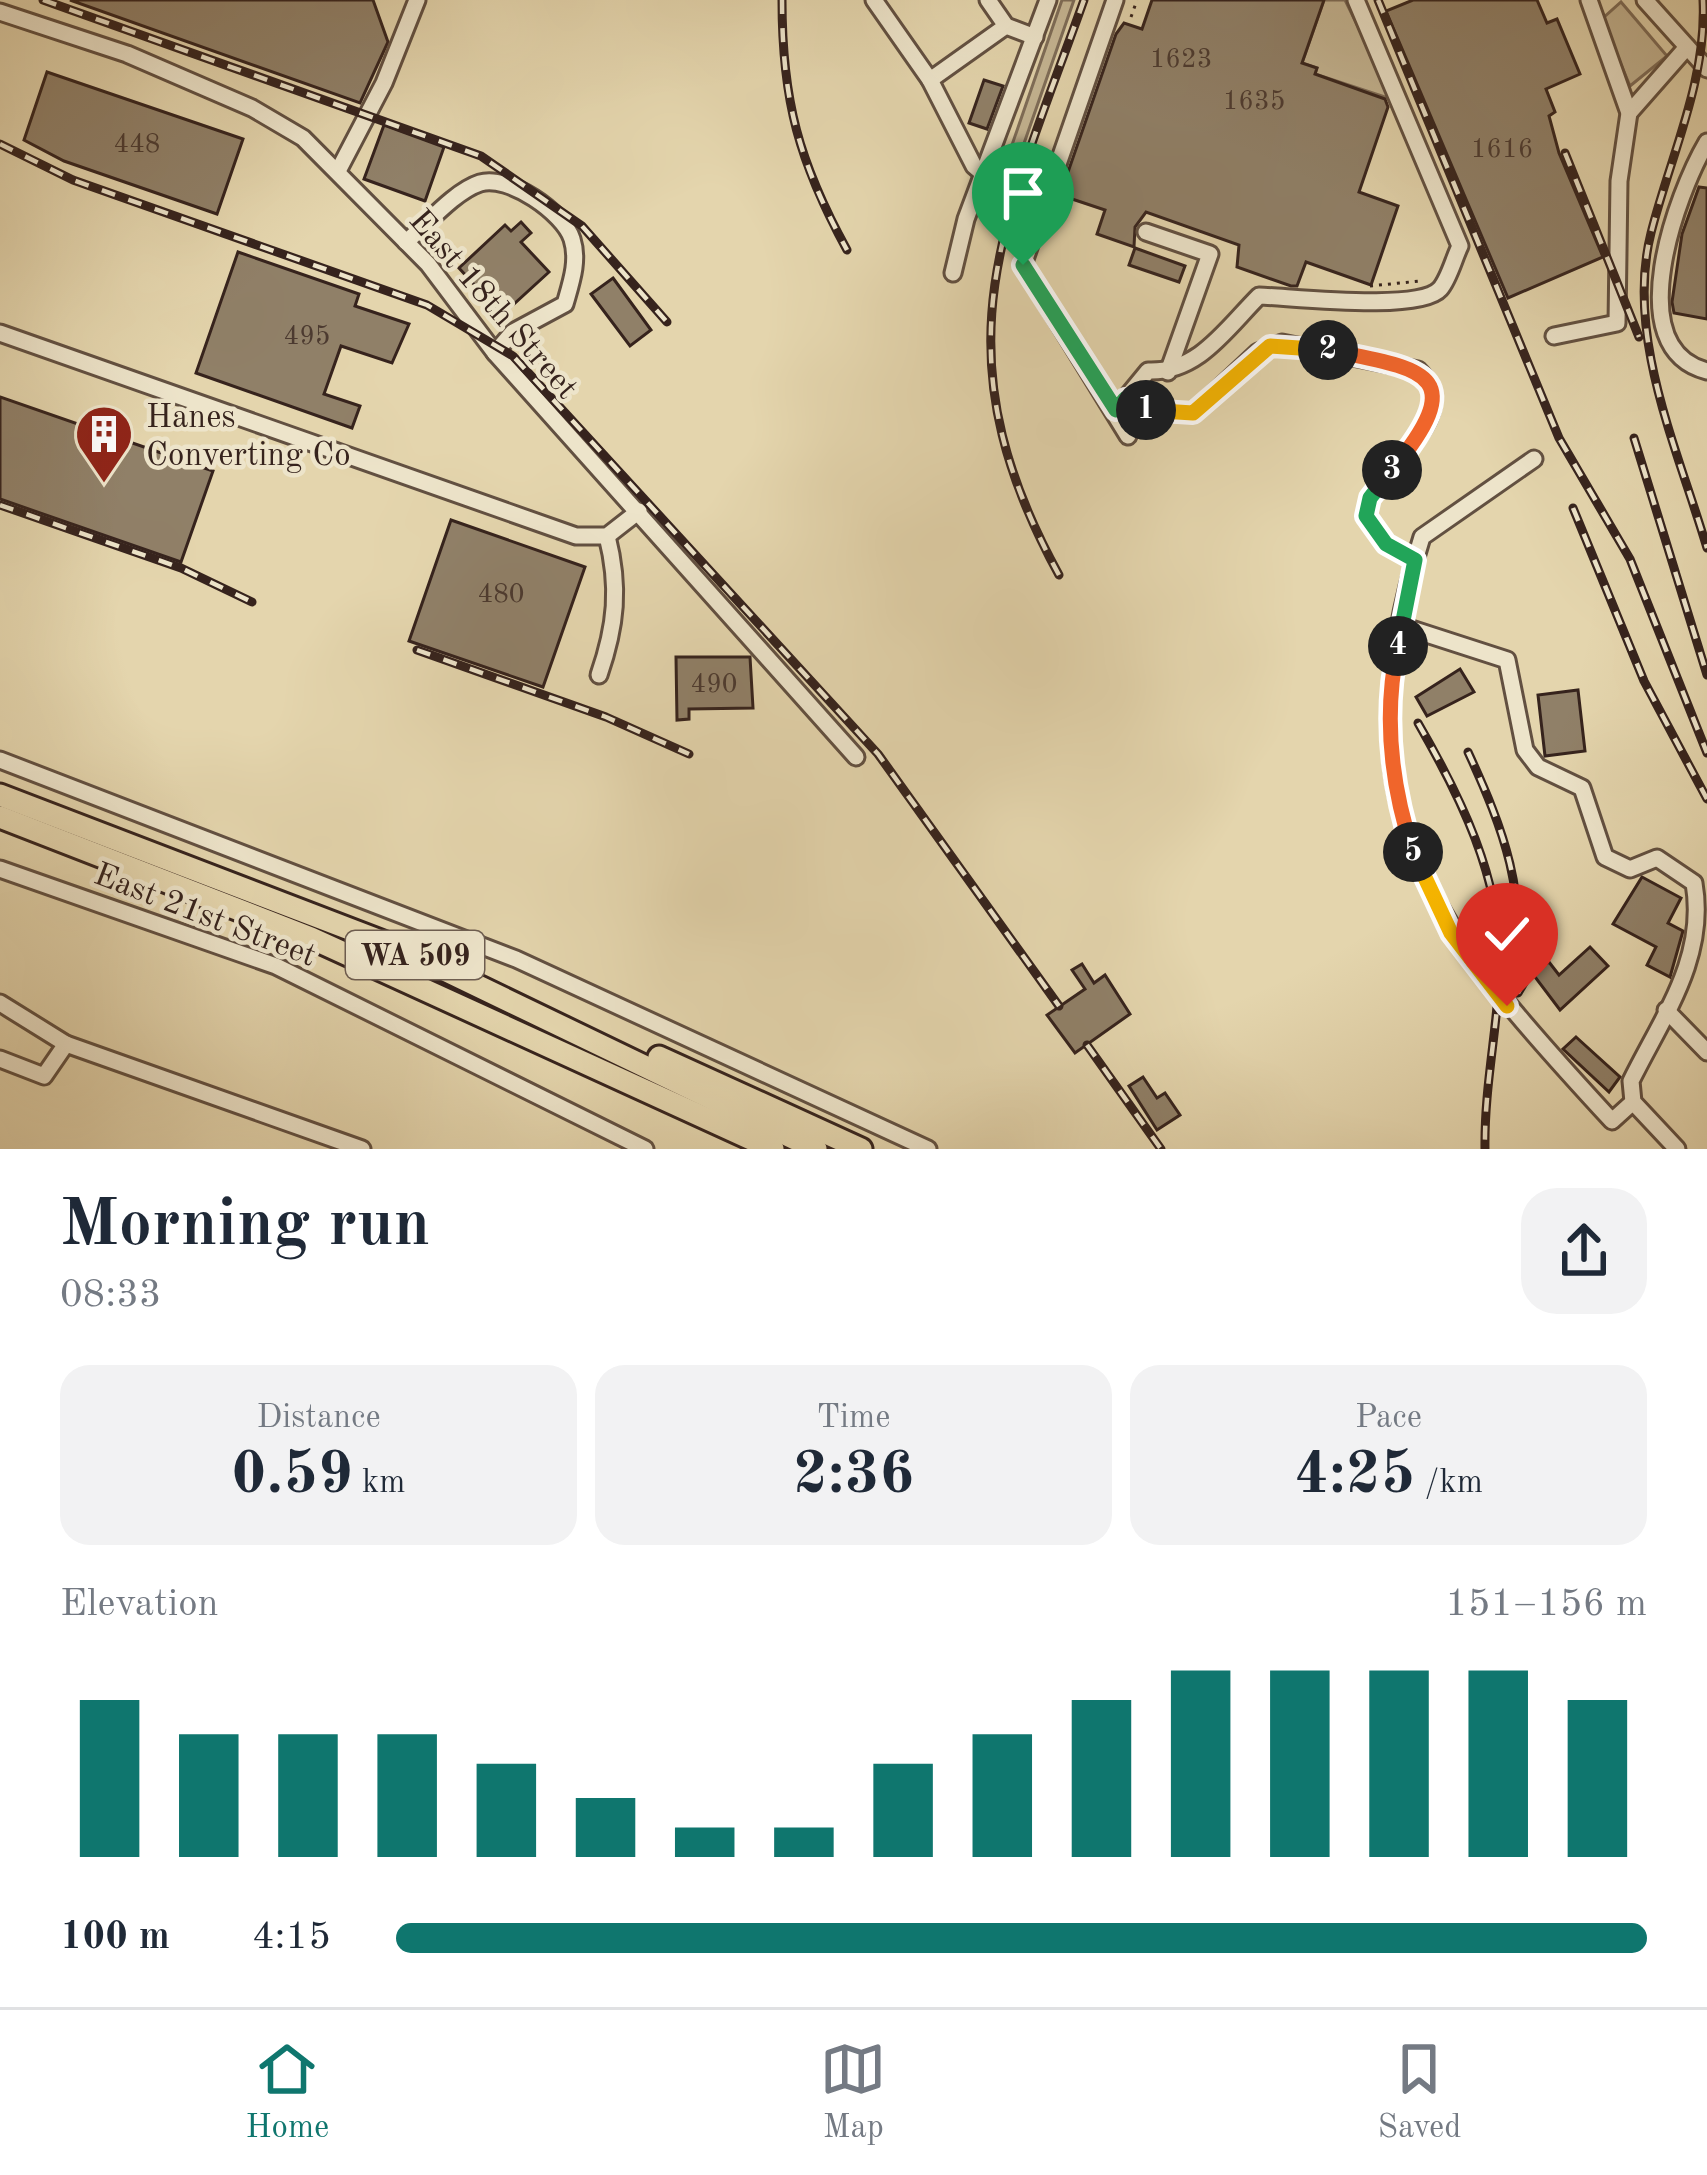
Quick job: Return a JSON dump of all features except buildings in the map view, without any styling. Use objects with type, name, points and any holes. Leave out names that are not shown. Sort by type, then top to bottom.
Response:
[{"type":"highway","name":"WA 509","points":[[0,794],[334,922],[548,1016],[816,1149]]},
{"type":"highway","name":"WA 509","points":[[0,817],[311,938],[772,1149]]},
{"type":"highway","points":[[548,1016],[715,1080],[861,1149]]},
{"type":"street","points":[[338,171],[384,83],[417,0]]},
{"type":"street","points":[[874,0],[930,80],[974,166],[987,177],[1047,195]]},
{"type":"street","points":[[988,0],[1006,26],[1035,37]]},
{"type":"street","points":[[953,273],[966,219],[987,177],[1048,0]]},
{"type":"street","points":[[1115,0],[1023,265],[1121,404],[1128,436]]},
{"type":"street","points":[[1121,404],[1148,371],[1168,372],[1193,362],[1259,296],[1383,301],[1427,297],[1439,290],[1460,246],[1356,0]]},
{"type":"street","points":[[1645,0],[1707,69]]},
{"type":"street","points":[[1554,336],[1617,323],[1619,181],[1628,113],[1594,26],[1596,2]]},
{"type":"street","name":"East 18th Street","points":[[0,12],[127,54],[252,107],[303,138],[466,309],[494,353],[856,757]]},
{"type":"street","points":[[930,80],[1006,26]]},
{"type":"street","points":[[1628,113],[1687,47]]},
{"type":"street","points":[[1706,145],[1669,235],[1662,304],[1670,345],[1682,360],[1707,371]]},
{"type":"street","points":[[406,242],[475,184],[491,181],[552,212],[572,236],[576,264],[566,304],[513,332],[494,353]]},
{"type":"street","points":[[1146,232],[1210,254],[1168,372]]},
{"type":"street","points":[[0,333],[532,524],[576,536],[608,536],[639,511]]},
{"type":"street","points":[[1121,404],[1153,412],[1193,413],[1258,352],[1282,343],[1418,370],[1433,392],[1432,411],[1414,443],[1375,490],[1366,516],[1386,544],[1415,560]]},
{"type":"street","points":[[1534,459],[1422,537],[1402,626],[1388,726],[1401,815],[1420,873],[1451,933],[1490,987],[1612,1121],[1633,1102]]},
{"type":"street","points":[[599,676],[614,633],[618,578],[608,536]]},
{"type":"street","points":[[1402,626],[1508,661],[1525,750],[1538,767],[1582,788],[1605,857],[1630,869],[1657,858],[1694,883],[1698,938],[1689,971],[1631,1081],[1633,1102],[1677,1149]]},
{"type":"street","points":[[0,760],[516,959],[928,1149]]},
{"type":"street","name":"East 21st Street","points":[[0,869],[276,966],[645,1149]]},
{"type":"street","points":[[0,1003],[66,1044],[362,1149]]},
{"type":"street","points":[[1666,1010],[1707,1052]]},
{"type":"street","points":[[0,1059],[44,1076],[66,1044]]},
{"type":"path","points":[[1131,17],[1137,0]]},
{"type":"path","points":[[1368,286],[1429,280]]},
{"type":"shaded area","points":[[1062,0],[1074,0],[1013,175],[1003,171]]},
{"type":"shaded area","points":[[1324,0],[1345,0],[1394,100],[1315,74],[1317,68],[1302,63]]},
{"type":"shaded area","points":[[1621,2],[1667,56],[1630,86],[1602,19]]},
{"type":"railway","points":[[43,0],[481,156],[582,226],[667,322]]},
{"type":"railway","points":[[782,0],[785,69],[796,130],[847,250]]},
{"type":"railway","points":[[1059,575],[1021,494],[999,420],[991,352],[995,286],[1008,220],[1084,0]]},
{"type":"railway","points":[[1378,0],[1559,438],[1630,559],[1707,753]]},
{"type":"railway","points":[[1703,0],[1693,89],[1651,233],[1645,312],[1658,392],[1707,548]]},
{"type":"railway","points":[[0,144],[73,180],[427,305],[513,356],[878,754],[1059,1006]]},
{"type":"railway","points":[[1565,153],[1639,337]]},
{"type":"railway","points":[[1634,438],[1707,675]]},
{"type":"railway","points":[[0,505],[181,568],[252,602]]},
{"type":"railway","points":[[1573,508],[1644,681],[1707,799]]},
{"type":"railway","points":[[417,650],[606,717],[689,754]]},
{"type":"railway","points":[[1418,723],[1463,809],[1494,901],[1500,965],[1485,1149]]},
{"type":"railway","points":[[1468,752],[1510,864],[1518,921],[1512,982]]},
{"type":"railway","points":[[1518,993],[1543,950]]},
{"type":"railway","points":[[1087,1045],[1161,1149]]},
{"type":"place","name":"Hanes Converting Co","points":[[104,485]]},
{"type":"route","points":[[1023,265],[1116,410],[1125,399],[1153,412],[1193,413],[1258,352],[1282,343],[1411,366],[1430,383],[1432,411],[1414,443],[1375,490],[1366,516],[1386,544],[1415,560],[1392,675],[1388,726],[1401,815],[1420,873],[1451,933],[1507,1006]]}]
